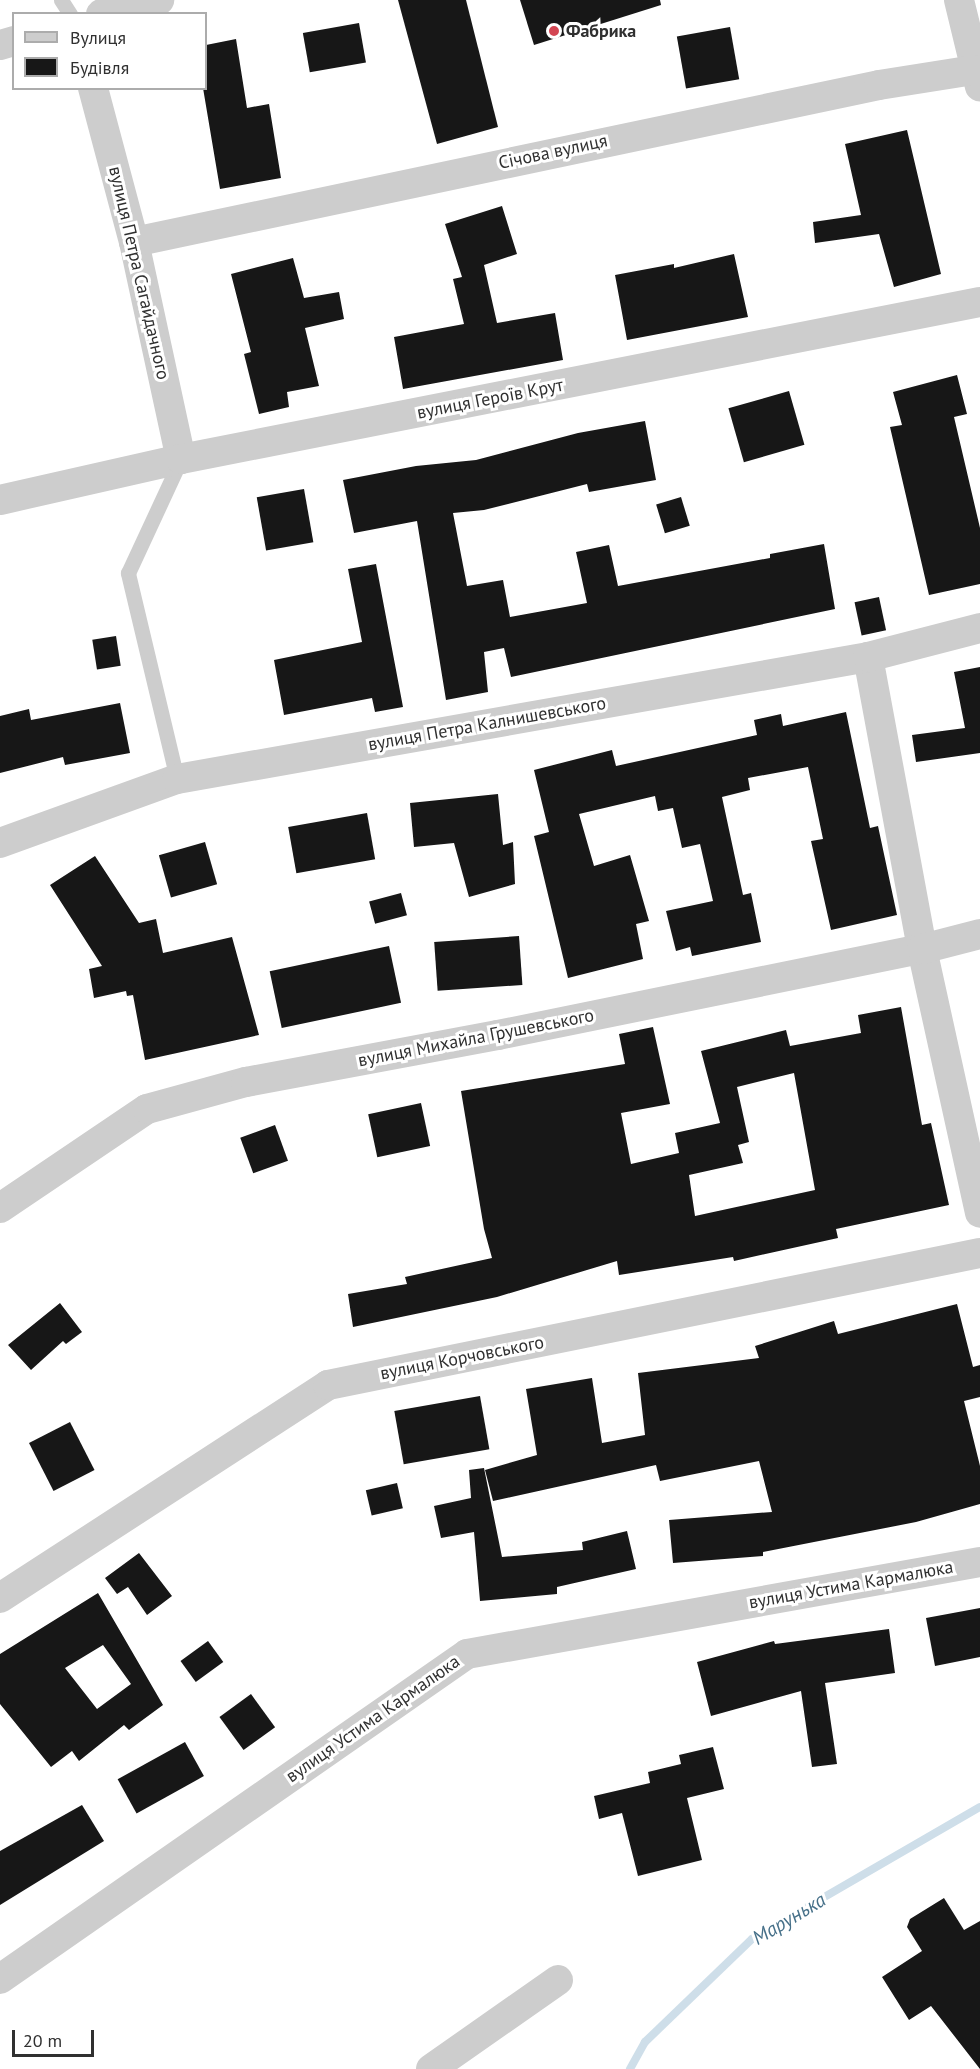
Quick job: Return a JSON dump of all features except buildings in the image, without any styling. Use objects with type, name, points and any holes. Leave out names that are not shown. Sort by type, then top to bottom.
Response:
[{"type":"street","points":[[109,12],[159,0]]},
{"type":"street","points":[[959,0],[977,78]]},
{"type":"street","name":"Січова вулиця","points":[[135,242],[879,85],[977,78]]},
{"type":"street","name":"вулиця Петра Сагайдачного","points":[[94,90],[135,242],[181,459]]},
{"type":"street","name":"вулиця Героїв Крут","points":[[0,500],[181,459],[980,302]]},
{"type":"street","name":"вулиця Петра Калнишевського","points":[[0,843],[177,779],[868,657],[980,628]]},
{"type":"street","points":[[868,657],[922,950],[980,1213]]},
{"type":"street","name":"вулиця Михайла Грушевського","points":[[0,1208],[147,1109],[246,1082],[922,950],[980,934]]},
{"type":"street","name":"вулиця Корчовського","points":[[0,1598],[328,1385],[980,1253]]},
{"type":"street","name":"вулиця Устима Кармалюка","points":[[0,1979],[466,1654],[980,1562]]},
{"type":"street","points":[[431,2069],[558,1980]]},
{"type":"lane","points":[[177,779],[128,573],[181,459]]},
{"type":"waterway","name":"Марунька","points":[[630,2069],[645,2042],[752,1939],[980,1807]]},
{"type":"place","name":"Фабрика","points":[[554,31]]}]
